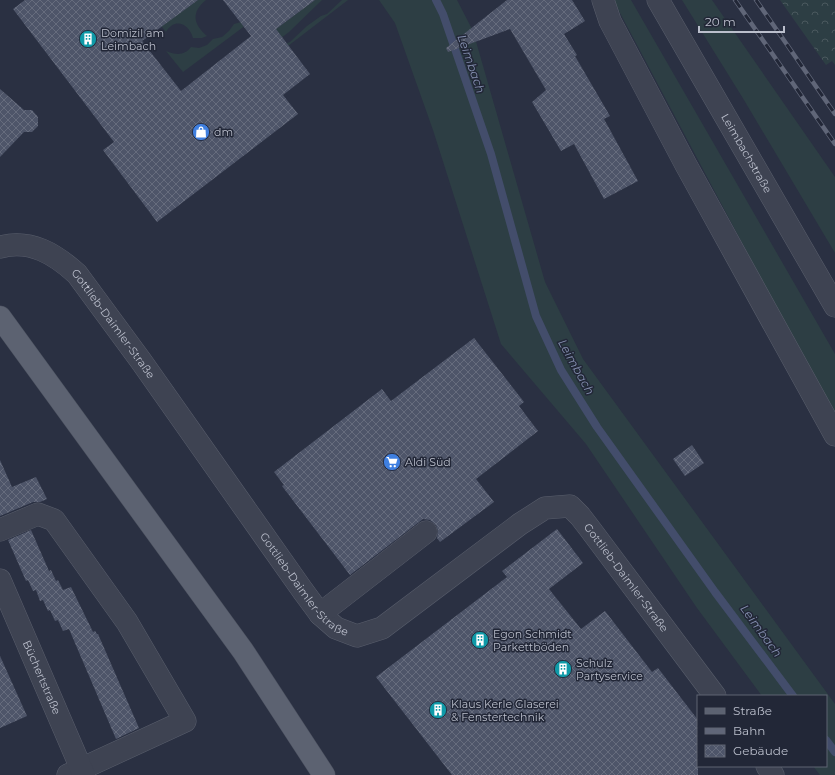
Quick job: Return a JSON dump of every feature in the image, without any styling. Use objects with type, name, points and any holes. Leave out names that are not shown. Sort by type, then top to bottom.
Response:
[{"type":"main road","points":[[0,317],[243,651],[324,775]]},
{"type":"street","points":[[603,0],[610,21],[686,165],[835,435]]},
{"type":"street","name":"Leimbachstraße","points":[[658,0],[835,306]]},
{"type":"street","name":"Gottlieb-Daimler-Straße","points":[[0,247],[18,245],[44,250],[67,265],[77,274],[141,361],[242,506],[320,614],[336,628],[358,636],[382,628],[520,524],[545,508],[570,506],[590,529],[714,695]]},
{"type":"street","points":[[0,530],[38,514],[54,520],[127,622],[185,721],[78,773]]},
{"type":"street","points":[[320,614],[426,532]]},
{"type":"street","name":"Büchertstraße","points":[[0,580],[78,773]]},
{"type":"green space","points":[[155,0],[170,20],[198,0],[206,0],[198,9],[196,18],[202,32],[207,36],[202,38],[193,38],[188,29],[181,24],[173,25],[166,32],[143,3]]},
{"type":"green space","points":[[315,0],[322,0],[281,38],[267,17],[276,29]]},
{"type":"green space","points":[[342,0],[348,0],[271,59],[281,46],[290,42],[307,26],[321,16],[327,14]]},
{"type":"green space","points":[[379,0],[457,0],[473,31],[545,282],[583,359],[835,704],[835,775],[820,775],[814,767],[827,767],[827,695],[761,695],[697,608],[586,444],[501,344],[433,130],[395,23]]},
{"type":"green space","points":[[614,0],[631,0],[835,354],[835,418],[619,11]]},
{"type":"green space","points":[[682,0],[712,0],[835,177],[835,253],[744,100]]},
{"type":"green space","points":[[780,0],[835,0],[835,65],[832,61],[826,65]]},
{"type":"green space","points":[[241,22],[246,25],[183,72],[166,51],[180,54],[186,52],[191,47],[199,48],[207,45],[213,39],[222,37],[234,24]]},
{"type":"building","points":[[25,0],[198,0],[142,41],[181,91],[251,36],[223,0],[315,0],[276,29],[310,74],[283,95],[298,114],[157,222],[103,150],[114,142],[13,9]]},
{"type":"building","points":[[507,0],[572,0],[585,21],[564,34],[610,116],[604,119],[638,181],[604,199],[574,144],[561,151],[532,102],[546,90],[510,29],[448,52],[446,48]]},
{"type":"building","points":[[0,89],[24,110],[32,110],[38,117],[38,126],[32,132],[24,132],[0,157]]},
{"type":"building","name":"Aldi Süd","points":[[474,338],[524,402],[519,406],[538,431],[476,479],[494,502],[440,542],[437,538],[438,531],[436,525],[430,520],[423,519],[350,575],[282,486],[284,485],[274,472],[382,389],[391,401]]},
{"type":"building","points":[[692,445],[704,463],[685,476],[673,459]]},
{"type":"building","points":[[0,460],[12,487],[36,477],[47,499],[40,502],[33,502],[0,516]]},
{"type":"building","points":[[557,529],[583,563],[549,589],[581,629],[605,611],[652,672],[658,668],[697,719],[698,775],[452,775],[376,677],[507,577],[502,571]]},
{"type":"building","points":[[31,530],[49,571],[51,570],[56,581],[58,580],[63,590],[71,587],[93,632],[95,631],[98,634],[139,728],[116,739],[69,629],[63,631],[58,620],[55,621],[50,610],[48,611],[43,600],[40,601],[36,590],[33,591],[28,580],[26,581],[8,540]]},
{"type":"building","points":[[0,656],[27,716],[0,728]]},
{"type":"waterway","name":"Leimbach","points":[[436,0],[443,14],[491,154],[536,316],[561,370],[597,427],[715,592],[792,695]]},
{"type":"waterway","name":"Leimbach","points":[[827,741],[835,752]]},
{"type":"railway","points":[[735,0],[835,144]]},
{"type":"railway","points":[[756,0],[835,114]]},
{"type":"place","name":"Domizil am Leimbach","points":[[88,39]]},
{"type":"place","name":"dm","points":[[201,132]]},
{"type":"place","name":"Aldi Süd","points":[[392,462]]},
{"type":"place","name":"Egon Schmidt Parkettböden","points":[[480,640]]},
{"type":"place","name":"Schulz Partyservice","points":[[563,669]]},
{"type":"place","name":"Klaus Kerle Glaserei & Fenstertechnik","points":[[438,710]]}]
